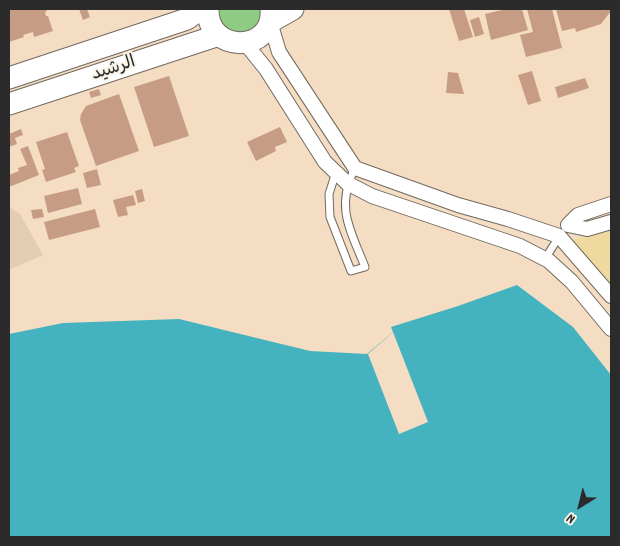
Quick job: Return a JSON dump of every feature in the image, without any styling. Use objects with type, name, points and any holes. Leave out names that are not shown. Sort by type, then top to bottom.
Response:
[{"type":"main road","name":"الرشيد","points":[[9,78],[188,18],[201,9]]},
{"type":"main road","points":[[208,9],[209,19],[213,28],[226,40],[236,43],[254,40],[261,35],[271,15],[293,9]]},
{"type":"main road","name":"الرشيد","points":[[9,104],[219,35]]},
{"type":"street","points":[[271,15],[280,52],[355,168],[458,206],[508,219],[558,236],[611,296]]},
{"type":"street","points":[[245,43],[266,69],[325,162],[347,183],[372,196],[520,246],[545,259],[572,282],[611,329]]},
{"type":"street","points":[[568,225],[578,215],[611,204]]},
{"type":"street","points":[[568,225],[587,229],[611,222]]},
{"type":"lane","points":[[336,172],[329,194],[330,217],[351,271],[365,267],[347,224],[344,201],[347,183],[355,168]]},
{"type":"lane","points":[[545,259],[558,236],[568,225]]},
{"type":"shaded area","points":[[9,207],[20,214],[43,255],[9,270]]},
{"type":"green space","points":[[219,9],[262,9],[261,17],[252,28],[239,32],[232,31],[226,27],[220,19]]},
{"type":"sand","points":[[611,228],[611,287],[571,240]]},
{"type":"water","points":[[517,285],[573,327],[611,375],[611,537],[9,537],[9,334],[63,323],[179,319],[310,351],[367,354],[393,332],[391,327]]},
{"type":"pier","points":[[393,332],[428,422],[399,434],[368,354]]},
{"type":"building","points":[[9,9],[46,9],[46,16],[48,16],[53,31],[34,37],[33,32],[9,42]]},
{"type":"building","points":[[79,9],[87,9],[90,17],[83,20]]},
{"type":"building","points":[[449,9],[464,9],[473,37],[459,41]]},
{"type":"building","points":[[506,9],[522,9],[528,30],[491,40],[485,14]]},
{"type":"building","points":[[527,9],[552,9],[562,48],[526,57],[520,35],[533,32]]},
{"type":"building","points":[[556,9],[611,9],[611,11],[601,24],[576,32],[575,28],[562,31]]},
{"type":"building","points":[[479,17],[484,34],[475,37],[470,20]]},
{"type":"building","points":[[532,71],[541,101],[528,105],[518,75]]},
{"type":"building","points":[[448,72],[458,73],[464,94],[446,93]]},
{"type":"building","points":[[169,76],[189,136],[154,147],[134,87]]},
{"type":"building","points":[[585,78],[589,88],[558,98],[555,87]]},
{"type":"building","points":[[99,89],[101,95],[91,98],[89,92]]},
{"type":"building","points":[[119,94],[139,151],[96,166],[80,120],[81,114],[86,106]]},
{"type":"building","points":[[280,127],[287,142],[275,147],[276,151],[256,161],[247,142]]},
{"type":"building","points":[[21,129],[23,135],[15,138],[17,144],[9,147],[9,134]]},
{"type":"building","points":[[67,132],[79,166],[74,168],[76,172],[46,182],[42,170],[45,169],[36,142]]},
{"type":"building","points":[[28,146],[39,175],[9,187],[9,175],[19,171],[18,168],[27,165],[20,149]]},
{"type":"building","points":[[97,169],[101,185],[87,188],[83,173]]},
{"type":"building","points":[[78,188],[82,204],[48,213],[44,196]]},
{"type":"building","points":[[142,189],[145,201],[138,203],[135,191]]},
{"type":"building","points":[[133,195],[136,205],[126,207],[128,215],[118,217],[113,200]]},
{"type":"building","points":[[42,209],[44,217],[33,219],[31,210]]},
{"type":"building","points":[[95,209],[100,227],[49,240],[44,222]]}]
